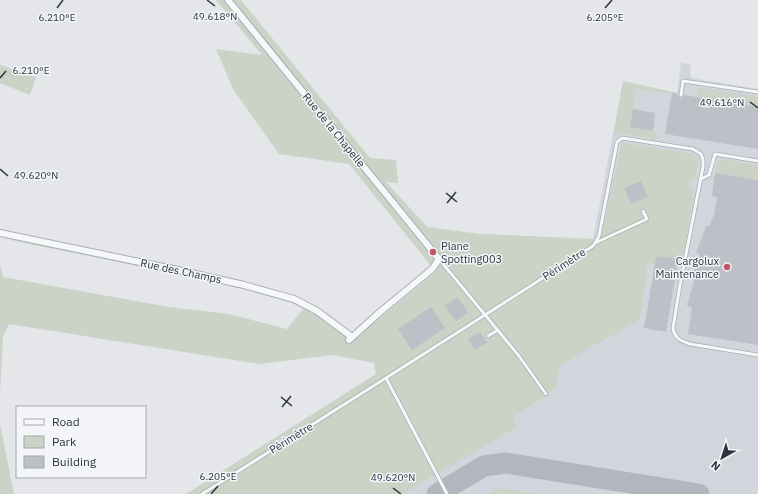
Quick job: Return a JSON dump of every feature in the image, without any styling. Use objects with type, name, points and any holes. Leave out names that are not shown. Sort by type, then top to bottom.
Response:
[{"type":"street","name":"Rue de la Chapelle","points":[[228,0],[439,259]]},
{"type":"street","name":"Rue des Champs","points":[[0,233],[244,285],[294,298],[317,311],[351,338],[433,268],[439,259]]},
{"type":"lane","points":[[681,95],[683,81],[758,92]]},
{"type":"lane","name":"Périmètre","points":[[202,494],[596,243],[599,236],[617,142],[622,138],[693,149],[701,154],[703,160],[701,179],[673,328],[676,337],[690,344],[758,356]]},
{"type":"lane","points":[[701,179],[709,175],[715,154],[758,161]]},
{"type":"lane","points":[[596,243],[647,219],[643,211]]},
{"type":"lane","points":[[439,259],[519,356],[546,394]]},
{"type":"lane","points":[[488,336],[498,330]]},
{"type":"lane","points":[[386,378],[447,494]]},
{"type":"shaded area","points":[[681,62],[691,65],[690,74],[692,78],[758,89],[758,494],[192,494],[384,373],[481,234],[593,239],[623,81],[677,93]]},
{"type":"green space","points":[[216,0],[241,0],[370,158],[396,160],[398,183],[386,182],[427,227],[481,234],[593,239],[600,244],[621,145],[623,143],[693,154],[696,156],[698,161],[695,179],[690,179],[688,187],[694,190],[684,254],[676,259],[658,256],[654,264],[648,262],[640,319],[559,366],[556,386],[553,390],[512,418],[517,426],[515,428],[402,494],[186,494],[376,374],[374,363],[333,355],[259,364],[9,324],[3,337],[0,394],[0,264],[3,277],[169,307],[229,314],[287,329],[303,309],[292,303],[243,289],[188,276],[0,238],[47,246],[236,285],[293,301],[310,310],[342,333],[352,337],[360,334],[436,272],[349,164],[279,154],[233,89],[216,49],[262,55]]},
{"type":"green space","points":[[0,65],[36,77],[30,95],[0,83]]},
{"type":"green space","points":[[623,81],[677,93],[636,89],[630,127],[655,132],[658,134],[658,138],[656,139],[618,133],[613,139]]},
{"type":"green space","points":[[703,88],[758,97],[758,107],[697,97],[698,90]]},
{"type":"green space","points":[[721,159],[758,165],[758,180],[715,173],[717,163]]},
{"type":"green space","points":[[0,424],[14,494],[0,494]]},
{"type":"green space","points":[[499,488],[540,494],[487,494]]},
{"type":"building","points":[[672,93],[678,94],[680,98],[684,95],[758,107],[758,149],[665,134]]},
{"type":"building","points":[[633,109],[655,113],[653,131],[630,127]]},
{"type":"building","name":"Cargolux Maintenance","points":[[715,173],[758,180],[758,345],[688,334],[692,308],[687,306],[694,281],[691,279],[700,255],[696,253],[706,226],[709,226],[714,215],[717,197],[712,196]]},
{"type":"building","points":[[641,181],[648,197],[631,204],[624,188]]},
{"type":"building","points":[[658,256],[676,259],[678,261],[666,332],[644,328],[656,257],[657,258]]},
{"type":"building","points":[[458,297],[468,313],[456,321],[445,306]]},
{"type":"building","points":[[431,307],[445,328],[412,350],[398,329]]},
{"type":"building","points":[[480,332],[487,343],[475,350],[468,339]]},
{"type":"taxiway","points":[[437,494],[484,466],[506,463],[699,494]]},
{"type":"place","name":"Plane Spotting003","points":[[433,252]]},
{"type":"place","name":"Cargolux Maintenance","points":[[727,267]]}]
